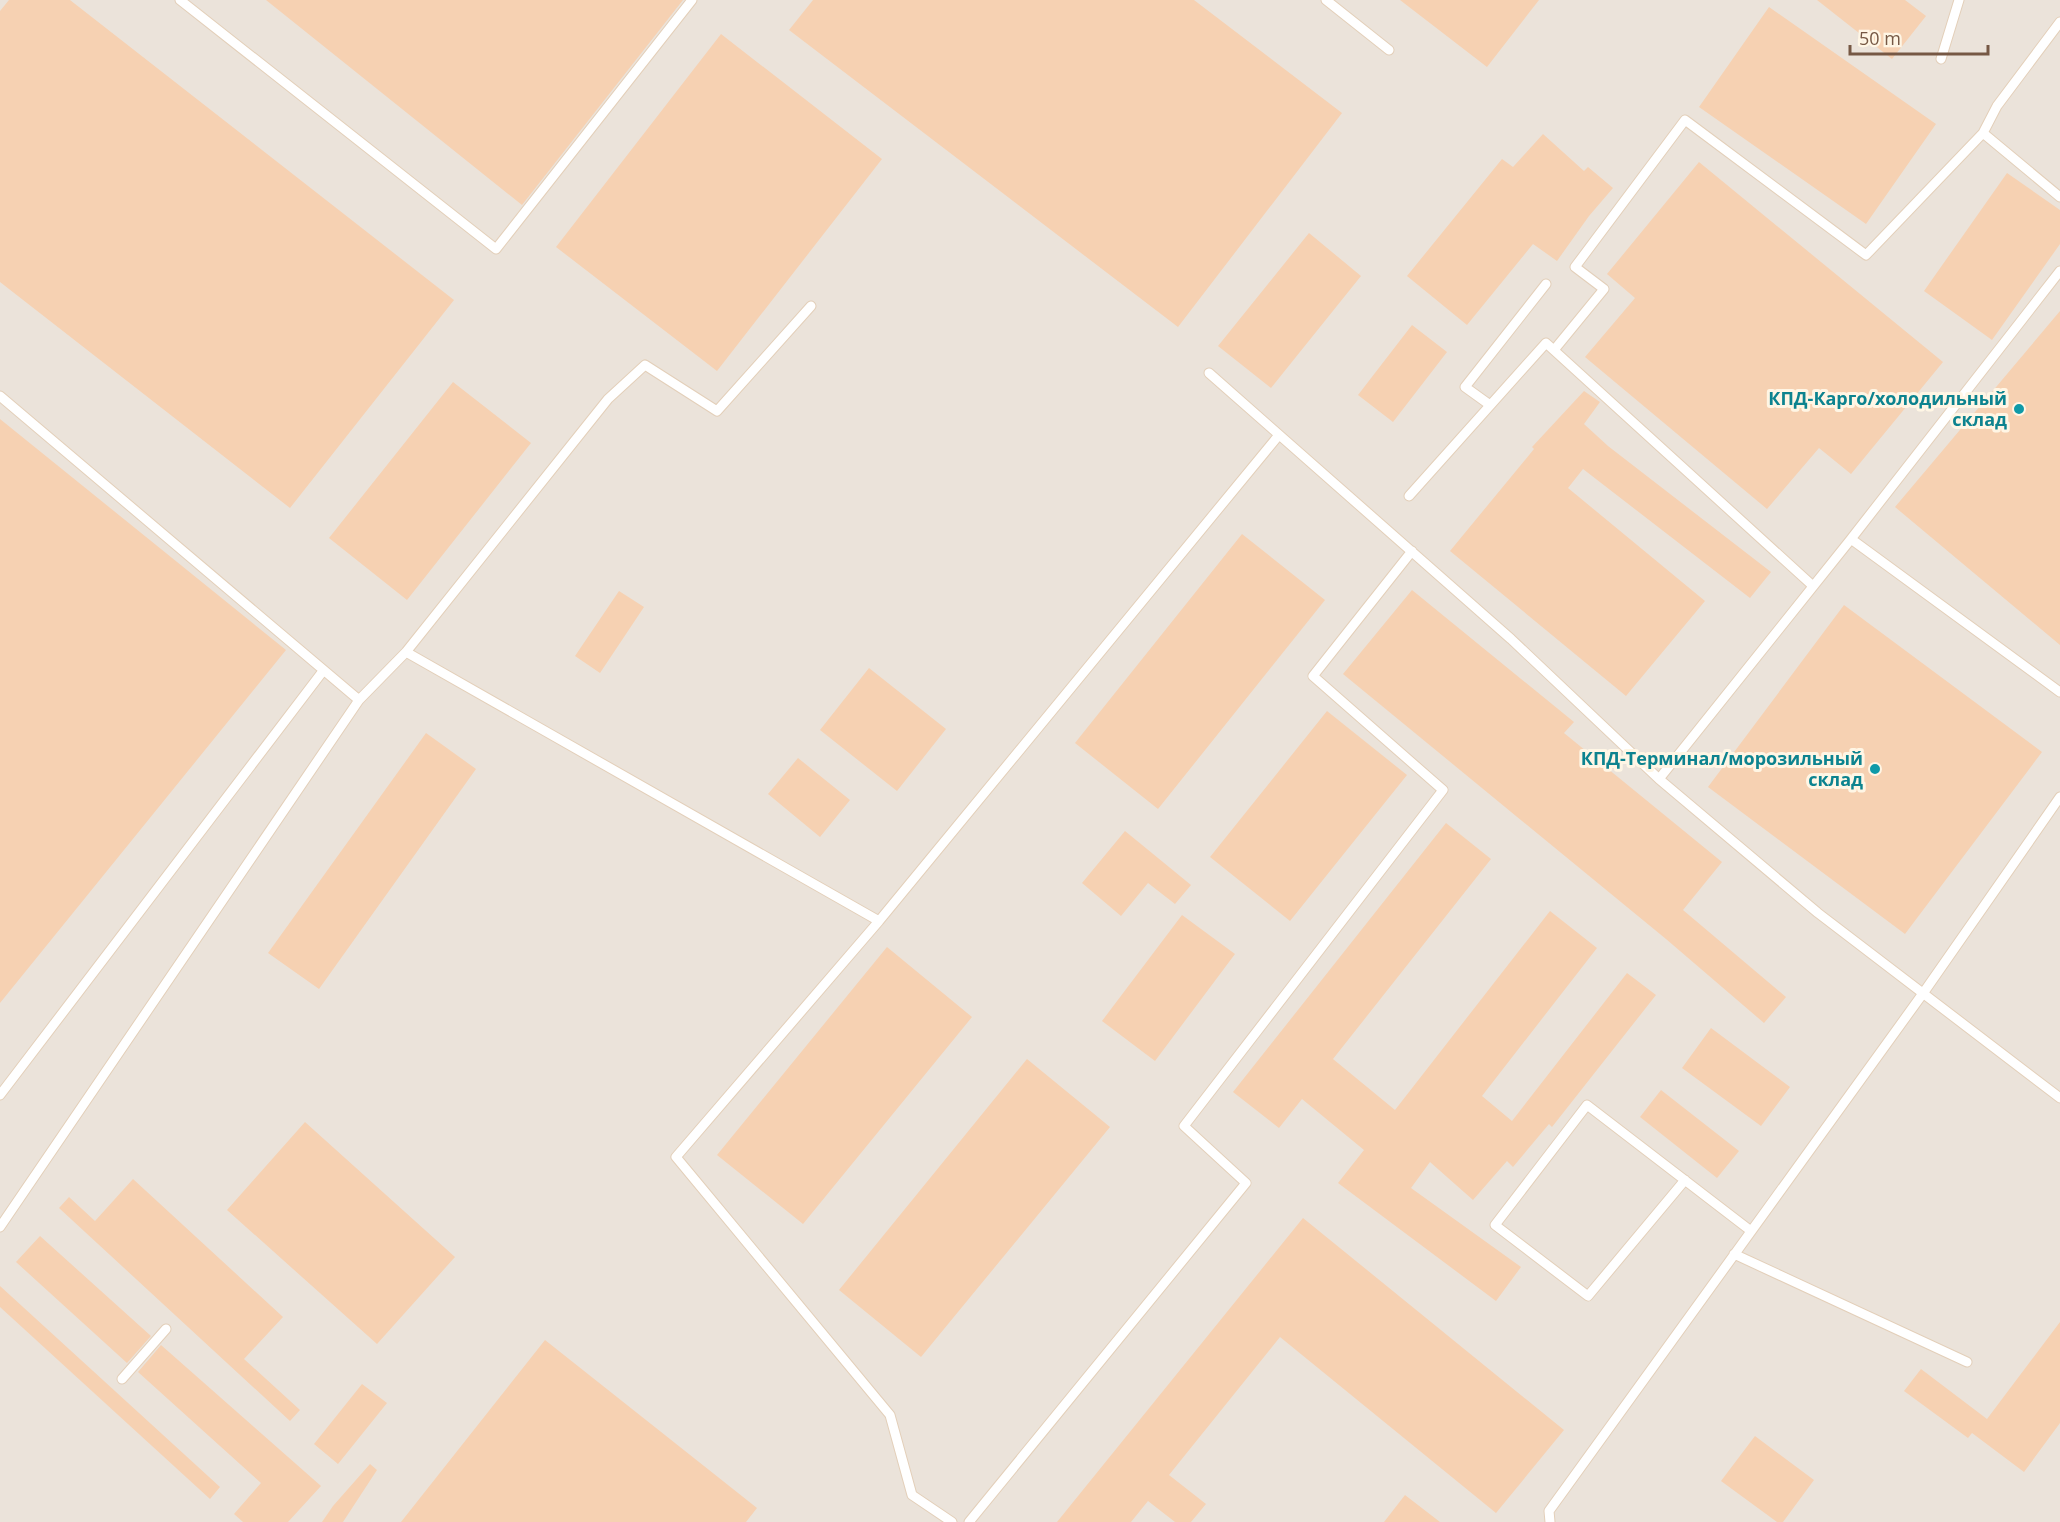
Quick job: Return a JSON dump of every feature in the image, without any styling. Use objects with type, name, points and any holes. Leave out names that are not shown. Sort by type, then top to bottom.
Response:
[{"type":"lane","points":[[180,0],[496,249],[692,0]]},
{"type":"lane","points":[[1326,0],[1389,50]]},
{"type":"lane","points":[[1941,59],[1959,0]]},
{"type":"lane","points":[[1554,350],[1604,289],[1575,267],[1685,120],[1866,255],[1983,133],[1996,106],[2060,22]]},
{"type":"lane","points":[[1983,133],[2060,197]]},
{"type":"lane","points":[[1659,779],[1814,586],[2060,271]]},
{"type":"lane","points":[[1490,405],[1465,387],[1546,284]]},
{"type":"lane","points":[[0,1227],[358,700],[405,652],[608,399],[645,365],[717,411],[811,306]]},
{"type":"lane","points":[[1409,496],[1546,343],[1814,586]]},
{"type":"lane","points":[[1209,373],[1511,639],[1659,779],[1818,913],[2060,1098]]},
{"type":"lane","points":[[0,396],[358,700]]},
{"type":"lane","points":[[952,1522],[912,1495],[891,1416],[676,1157],[879,921],[1279,435]]},
{"type":"lane","points":[[1851,539],[2060,692]]},
{"type":"lane","points":[[969,1522],[1246,1184],[1184,1126],[1443,790],[1313,676],[1412,551]]},
{"type":"lane","points":[[405,652],[879,921]]},
{"type":"lane","points":[[0,1095],[323,671]]},
{"type":"lane","points":[[1550,1522],[1549,1511],[1924,992],[2060,797]]},
{"type":"lane","points":[[1685,1180],[1588,1296],[1495,1225],[1587,1105],[1685,1180],[1751,1231]]},
{"type":"lane","points":[[1734,1254],[1967,1362]]},
{"type":"lane","points":[[122,1379],[166,1329]]},
{"type":"shaded area","points":[[0,0],[2060,0],[2060,1522],[0,1522]]},
{"type":"building","points":[[9,0],[70,0],[454,300],[290,508],[0,282],[0,11]]},
{"type":"building","points":[[266,0],[683,0],[522,205]]},
{"type":"building","points":[[813,0],[1194,0],[1342,113],[1178,327],[789,30]]},
{"type":"building","points":[[1400,0],[1539,0],[1487,67]]},
{"type":"building","points":[[1817,0],[1905,0],[1926,16],[1892,59]]},
{"type":"building","points":[[1769,7],[1936,124],[1866,224],[1699,107]]},
{"type":"building","points":[[721,34],[882,159],[717,371],[556,247]]},
{"type":"building","points":[[1543,134],[1584,171],[1588,167],[1613,188],[1589,216],[1557,261],[1533,244],[1467,325],[1407,276],[1502,159],[1513,167]]},
{"type":"building","points":[[1699,162],[1943,362],[1851,474],[1819,448],[1767,509],[1585,357],[1635,298],[1607,274]]},
{"type":"building","points":[[2007,173],[2060,210],[2060,244],[1992,340],[1924,291]]},
{"type":"building","points":[[1309,233],[1361,276],[1271,388],[1218,346]]},
{"type":"building","name":"КПД-Карго/холодильный склад","points":[[2060,311],[2060,645],[1895,507]]},
{"type":"building","points":[[1412,325],[1447,352],[1393,422],[1358,395]]},
{"type":"building","points":[[453,382],[531,443],[407,600],[329,538]]},
{"type":"building","points":[[1584,391],[1600,402],[1584,424],[1608,446],[1771,572],[1750,598],[1583,469],[1568,488],[1705,601],[1626,696],[1450,551],[1534,449],[1532,447]]},
{"type":"building","points":[[0,419],[286,650],[0,1003]]},
{"type":"building","points":[[1242,534],[1325,600],[1158,809],[1075,743]]},
{"type":"building","points":[[1412,590],[1574,722],[1564,733],[1722,862],[1683,910],[1786,997],[1764,1023],[1666,939],[1343,674]]},
{"type":"building","points":[[619,591],[644,607],[600,673],[575,656]]},
{"type":"building","name":"КПД-Терминал/морозильный склад","points":[[1844,605],[2042,752],[1905,934],[1708,787]]},
{"type":"building","points":[[869,668],[946,729],[897,791],[820,730]]},
{"type":"building","points":[[1327,711],[1407,775],[1290,921],[1210,857]]},
{"type":"building","points":[[426,733],[476,769],[319,989],[268,953]]},
{"type":"building","points":[[798,758],[850,800],[820,837],[768,794]]},
{"type":"building","points":[[1446,823],[1491,859],[1333,1059],[1395,1110],[1550,911],[1597,948],[1482,1096],[1512,1121],[1627,973],[1656,995],[1552,1127],[1549,1124],[1513,1167],[1507,1161],[1473,1200],[1430,1162],[1411,1188],[1521,1267],[1496,1301],[1338,1183],[1364,1150],[1302,1099],[1279,1128],[1233,1092]]},
{"type":"building","points":[[1125,831],[1191,885],[1175,904],[1148,883],[1121,916],[1082,883]]},
{"type":"building","points":[[1182,915],[1235,954],[1155,1061],[1102,1021]]},
{"type":"building","points":[[887,947],[972,1017],[803,1224],[717,1155]]},
{"type":"building","points":[[1711,1028],[1790,1087],[1761,1126],[1682,1068]]},
{"type":"building","points":[[1027,1059],[1110,1127],[921,1357],[839,1290]]},
{"type":"building","points":[[1661,1090],[1739,1151],[1717,1178],[1640,1117]]},
{"type":"building","points":[[305,1122],[455,1257],[377,1344],[227,1210]]},
{"type":"building","points":[[133,1179],[283,1317],[244,1359],[300,1410],[290,1421],[59,1208],[69,1197],[95,1221]]},
{"type":"building","points":[[1303,1218],[1564,1430],[1496,1513],[1280,1337],[1169,1475],[1206,1504],[1191,1522],[1175,1522],[1148,1501],[1131,1522],[1057,1522]]},
{"type":"building","points":[[40,1236],[151,1336],[127,1363],[16,1262]]},
{"type":"building","points":[[0,1286],[220,1487],[210,1499],[0,1307]]},
{"type":"building","points":[[2060,1322],[2060,1423],[2024,1472],[1972,1433],[1968,1438],[1904,1391],[1921,1369],[1987,1419]]},
{"type":"building","points":[[545,1340],[757,1508],[746,1522],[401,1522]]},
{"type":"building","points":[[161,1345],[321,1486],[288,1522],[243,1522],[234,1514],[261,1483],[138,1372]]},
{"type":"building","points":[[362,1384],[387,1403],[338,1464],[314,1444]]},
{"type":"building","points":[[1755,1436],[1814,1480],[1783,1522],[1777,1522],[1721,1481]]},
{"type":"building","points":[[370,1464],[377,1470],[343,1522],[322,1522],[333,1506]]},
{"type":"building","points":[[1405,1495],[1440,1522],[1384,1522]]},
{"type":"place","name":"КПД-Карго/холодильный склад","points":[[2019,409]]},
{"type":"place","name":"КПД-Терминал/морозильный склад","points":[[1875,769]]}]
